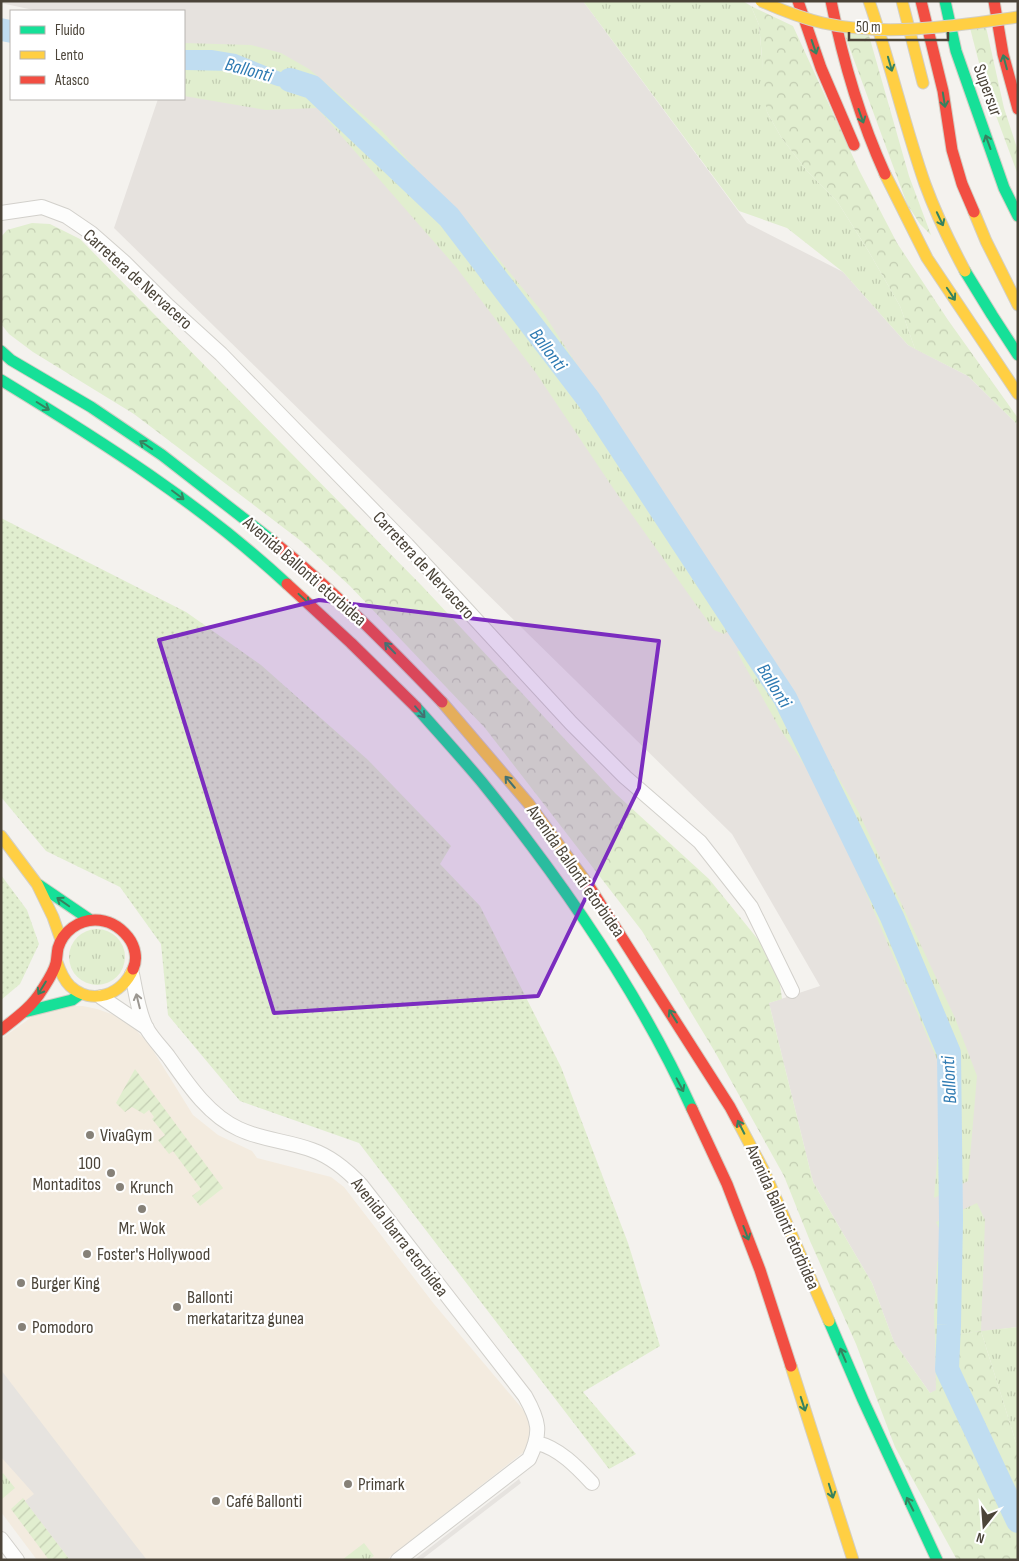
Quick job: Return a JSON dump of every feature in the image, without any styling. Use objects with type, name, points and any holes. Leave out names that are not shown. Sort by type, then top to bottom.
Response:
[{"type":"main road","points":[[760,1],[797,16],[826,24],[874,30],[925,30],[1018,17]]},
{"type":"main road","points":[[798,1],[821,68],[860,158]]},
{"type":"main road","points":[[831,1],[848,77],[861,116],[891,190],[924,253],[1018,394]]},
{"type":"main road","points":[[869,1],[879,27],[917,161],[938,215],[968,275],[1018,356]]},
{"type":"main road","points":[[902,1],[927,96]]},
{"type":"main road","points":[[921,1],[943,91],[952,150],[962,184],[1018,305]]},
{"type":"main road","name":"Supersur","points":[[945,1],[956,51],[1004,188],[1018,216]]},
{"type":"main road","points":[[994,1],[1003,54],[1018,109]]},
{"type":"main road","points":[[934,111],[952,150]]},
{"type":"main road","points":[[893,215],[906,240],[924,253]]},
{"type":"main road","name":"Avenida Ballonti etorbidea","points":[[1,351],[11,360],[91,407],[162,455],[296,560],[383,641],[446,706],[529,804],[579,870],[730,1107],[764,1171],[903,1489],[939,1560]]},
{"type":"main road","name":"Avenida Ballonti etorbidea","points":[[1,380],[88,433],[174,492],[281,578],[405,695],[480,780],[533,847],[599,943],[641,1010],[686,1095],[727,1184],[760,1270],[853,1560]]},
{"type":"main road","points":[[1,836],[37,884],[53,917],[61,940]]},
{"type":"main road","points":[[37,884],[89,919]]},
{"type":"main road","points":[[89,919],[101,919],[113,923],[126,934],[134,950],[135,962],[132,974],[124,985],[114,993],[101,997],[90,997],[80,994],[71,988],[59,972],[57,962],[57,951],[61,940],[68,930],[78,923],[89,919]]},
{"type":"main road","points":[[1,1030],[24,1012],[42,991],[57,962]]},
{"type":"main road","points":[[24,1012],[72,1000],[80,994]]},
{"type":"street","name":"Carretera de Nervacero","points":[[1,213],[42,208],[66,216],[91,233],[124,262],[167,305],[221,354],[407,545],[571,723],[624,777],[700,842],[752,906],[792,992]]},
{"type":"street","points":[[132,974],[139,1007],[146,1028]]},
{"type":"street","points":[[101,997],[146,1028]]},
{"type":"street","name":"Avenida Ibarra etorbidea","points":[[146,1028],[188,1084],[223,1120],[257,1135],[311,1150],[335,1161],[348,1171],[361,1185],[524,1396],[535,1415],[537,1443]]},
{"type":"street","points":[[398,1560],[529,1459],[537,1443],[546,1445],[576,1466],[592,1483]]},
{"type":"street","points":[[1,1539],[17,1560]]},
{"type":"highlighted area","points":[[319,600],[659,641],[639,788],[538,996],[274,1013],[159,640]]},
{"type":"shaded area","points":[[1,1],[583,1],[747,223],[843,272],[908,345],[968,376],[1018,425],[1018,1327],[936,1337],[936,1391],[930,1393],[894,1342],[872,1283],[813,1182],[769,1003],[820,986],[732,834],[114,228],[158,100],[185,100],[185,10],[33,10],[1,3]]},
{"type":"shaded area","name":"Ballonti merkataritza gunea","points":[[65,1006],[83,1006],[97,1009],[117,1016],[134,1028],[149,1044],[193,1115],[218,1135],[252,1151],[257,1158],[331,1177],[344,1187],[434,1304],[525,1412],[531,1434],[525,1451],[386,1560],[37,1560],[1,1512],[1,1039],[36,1014]]},
{"type":"shaded area","points":[[1,1370],[147,1560],[70,1560],[25,1501],[34,1494],[1,1457]]},
{"type":"shaded area","points":[[519,1479],[521,1483],[421,1560],[414,1560]]},
{"type":"green space","points":[[583,1],[743,1],[751,6],[759,25],[767,112],[781,137],[807,171],[837,201],[869,252],[900,306],[915,349],[908,345],[843,272],[787,228],[739,211]]},
{"type":"green space","points":[[751,6],[793,26],[859,170],[897,243],[948,320],[1018,418],[1018,425],[968,376],[915,349],[900,306],[869,252],[837,201],[807,171],[781,137],[767,112],[763,90],[759,25]]},
{"type":"green space","points":[[986,27],[1004,108],[1018,151],[1018,175],[985,86],[970,28]]},
{"type":"green space","points":[[843,30],[868,32],[909,176],[931,235],[920,224],[907,204]]},
{"type":"green space","points":[[185,43],[251,45],[281,53],[309,69],[382,131],[460,219],[468,222],[544,314],[743,619],[724,634],[714,630],[613,488],[536,373],[456,267],[317,108],[266,110],[185,96]]},
{"type":"green space","points":[[32,223],[50,224],[80,239],[422,586],[616,794],[709,879],[765,948],[780,984],[782,999],[769,1003],[813,1182],[872,1283],[894,1342],[930,1393],[936,1390],[935,1337],[981,1331],[1018,1449],[1018,1560],[957,1560],[895,1447],[856,1344],[810,1241],[784,1176],[715,1052],[642,931],[485,728],[350,586],[301,541],[134,414],[33,352],[9,334],[1,324],[1,237],[7,230]]},
{"type":"green space","points":[[1,518],[186,612],[261,665],[368,760],[451,846],[440,864],[480,906],[561,1067],[628,1243],[660,1346],[583,1392],[636,1454],[609,1469],[359,1143],[240,1101],[168,1015],[161,944],[120,887],[46,851],[1,797]]},
{"type":"green space","points":[[756,637],[858,811],[955,1018],[977,1076],[968,1181],[934,1198],[942,1101],[942,1075],[838,827],[818,785],[780,729],[737,652]]},
{"type":"green space","points":[[1,875],[27,910],[39,944],[20,984],[1,1000]]},
{"type":"green space","points":[[92,929],[102,929],[117,937],[123,946],[125,957],[123,968],[117,977],[102,985],[92,985],[81,980],[74,973],[69,962],[69,952],[74,941],[81,934]]},
{"type":"green space","points":[[135,1069],[223,1188],[200,1206],[192,1196],[201,1189],[173,1151],[169,1154],[158,1140],[165,1135],[152,1119],[154,1117],[149,1110],[144,1114],[132,1107],[125,1112],[116,1103]]},
{"type":"green space","points":[[977,1203],[985,1220],[981,1331],[935,1337],[934,1315],[937,1263],[945,1242],[936,1222]]},
{"type":"green space","points":[[1018,1327],[1018,1449],[981,1331]]},
{"type":"green space","points":[[3,1473],[15,1488],[2,1499],[1,1475]]},
{"type":"green space","points":[[23,1498],[70,1560],[49,1560],[11,1509]]},
{"type":"green space","points":[[364,1543],[374,1556],[368,1560],[342,1560]]},
{"type":"water","points":[[1,18],[10,20],[10,43],[1,41]]},
{"type":"water","points":[[185,50],[212,50],[236,54],[293,77],[312,87],[318,93],[277,86],[235,71],[185,70]]},
{"type":"waterway","name":"Ballonti","points":[[290,80],[312,87],[449,217],[589,400],[785,698],[892,917],[949,1053],[951,1220],[947,1369],[1018,1521]]},
{"type":"traffic: fast","points":[[945,1],[956,51],[1004,188],[1018,216]]},
{"type":"traffic: fast","points":[[965,271],[1018,355]]},
{"type":"traffic: fast","points":[[1,351],[11,360],[91,407],[162,455],[274,542]]},
{"type":"traffic: fast","points":[[1,380],[113,450],[185,500],[287,584]]},
{"type":"traffic: fast","points":[[416,707],[481,781],[541,858],[569,898],[597,939],[648,1022],[692,1109]]},
{"type":"traffic: fast","points":[[39,885],[89,919]]},
{"type":"traffic: fast","points":[[24,1012],[72,1000],[80,994]]},
{"type":"traffic: fast","points":[[829,1321],[863,1400],[937,1560]]},
{"type":"traffic: slow","points":[[761,1],[791,14],[815,21],[871,29],[921,29],[1018,17]]},
{"type":"traffic: slow","points":[[869,1],[925,184],[965,271]]},
{"type":"traffic: slow","points":[[902,1],[923,83]]},
{"type":"traffic: slow","points":[[885,174],[927,258],[1018,394]]},
{"type":"traffic: slow","points":[[974,212],[986,241],[1018,305]]},
{"type":"traffic: slow","points":[[442,702],[529,804],[587,883]]},
{"type":"traffic: slow","points":[[1,836],[37,884],[53,917],[61,940]]},
{"type":"traffic: slow","points":[[57,962],[62,975],[70,986],[79,992],[97,996],[106,995],[114,991],[122,985],[133,969]]},
{"type":"traffic: slow","points":[[738,1122],[764,1171],[829,1321]]},
{"type":"traffic: slow","points":[[791,1366],[853,1560]]},
{"type":"traffic: jam","points":[[798,1],[821,68],[854,145]]},
{"type":"traffic: jam","points":[[831,1],[853,89],[885,174]]},
{"type":"traffic: jam","points":[[921,1],[943,91],[952,150],[962,184],[974,212]]},
{"type":"traffic: jam","points":[[994,1],[1003,54],[1018,109]]},
{"type":"traffic: jam","points":[[274,542],[339,599],[442,702]]},
{"type":"traffic: jam","points":[[287,584],[416,707]]},
{"type":"traffic: jam","points":[[587,883],[738,1122]]},
{"type":"traffic: jam","points":[[1,1030],[23,1012],[38,996],[54,970],[60,942],[78,924],[100,920],[114,925],[121,930],[128,937],[134,948],[135,961],[133,969]]},
{"type":"traffic: jam","points":[[692,1109],[727,1184],[760,1270],[791,1366]]},
{"type":"place","name":"VivaGym","points":[[90,1135]]},
{"type":"place","name":"100 Montaditos","points":[[111,1173]]},
{"type":"place","name":"Krunch","points":[[120,1187]]},
{"type":"place","name":"Mr. Wok","points":[[142,1209]]},
{"type":"place","name":"Foster's Hollywood","points":[[87,1254]]},
{"type":"place","name":"Burger King","points":[[21,1283]]},
{"type":"place","name":"Ballonti merkataritza gunea","points":[[177,1307]]},
{"type":"place","name":"Pomodoro","points":[[22,1327]]},
{"type":"place","name":"Primark","points":[[348,1484]]},
{"type":"place","name":"Café Ballonti","points":[[216,1501]]}]
